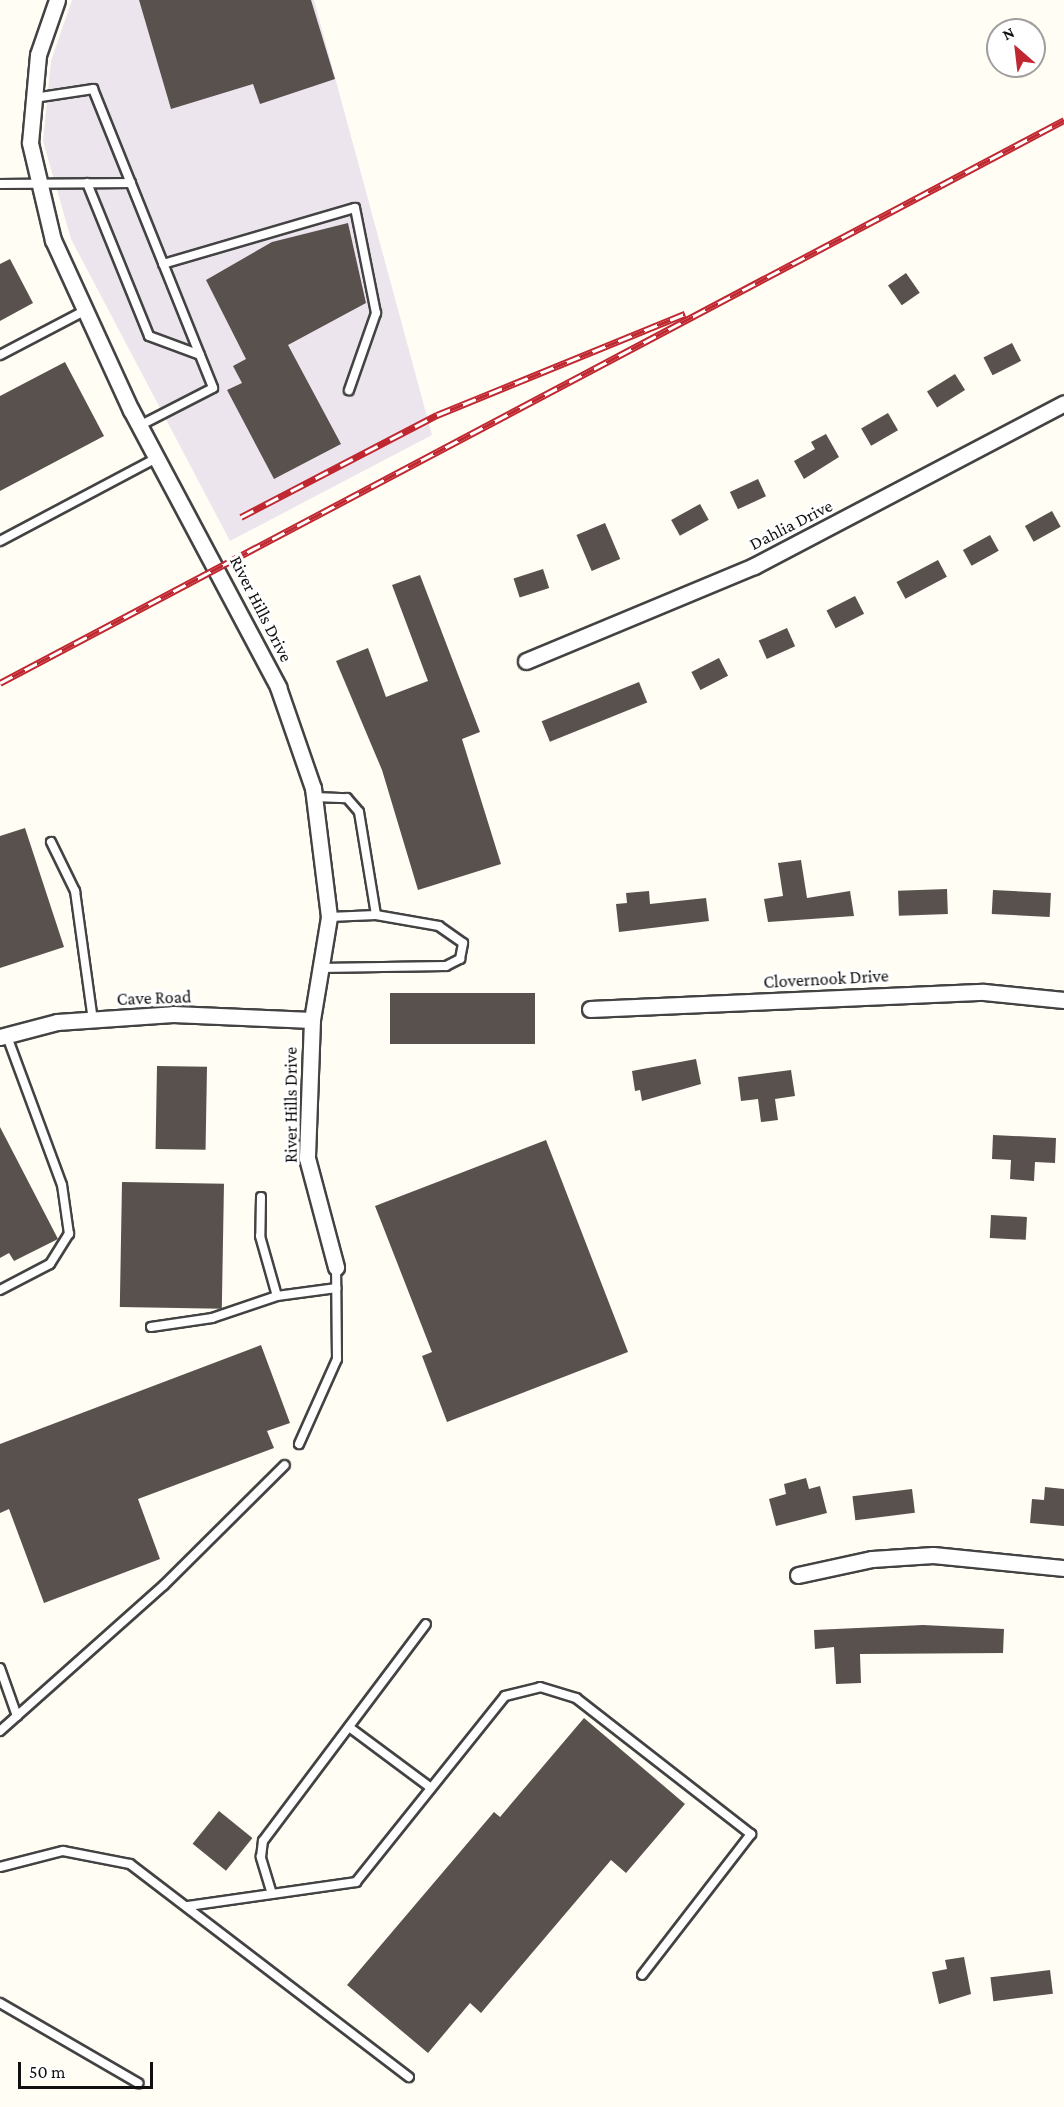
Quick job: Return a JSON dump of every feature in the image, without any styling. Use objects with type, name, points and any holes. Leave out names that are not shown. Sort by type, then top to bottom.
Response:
[{"type":"street","name":"River Hills Drive","points":[[57,0],[38,55],[30,144],[53,240],[84,311],[141,425],[278,687],[314,797],[328,917],[312,1020],[307,1158],[336,1267]]},
{"type":"street","name":"Dahlia Drive","points":[[526,661],[754,566],[1064,403]]},
{"type":"street","name":"Clovernook Drive","points":[[590,1009],[984,992],[1064,1000]]},
{"type":"street","name":"Cave Road","points":[[3,1036],[93,1020],[173,1014],[312,1020]]},
{"type":"street","points":[[798,1575],[872,1559],[933,1555],[1064,1568]]},
{"type":"lane","points":[[34,98],[93,89],[213,388],[141,425]]},
{"type":"lane","points":[[87,183],[149,336],[200,355]]},
{"type":"lane","points":[[0,184],[131,183]]},
{"type":"lane","points":[[163,264],[355,208],[376,313],[349,390]]},
{"type":"lane","points":[[0,355],[84,311]]},
{"type":"lane","points":[[0,541],[158,457]]},
{"type":"lane","points":[[314,797],[347,798],[359,812],[376,915]]},
{"type":"lane","points":[[51,842],[75,891],[93,1020]]},
{"type":"lane","points":[[320,968],[446,966],[460,959],[463,943],[454,932],[376,915],[328,917]]},
{"type":"lane","points":[[0,1290],[50,1264],[69,1234],[62,1185],[3,1036]]},
{"type":"lane","points":[[261,1197],[260,1236],[277,1296]]},
{"type":"lane","points":[[299,1444],[338,1359],[336,1267]]},
{"type":"lane","points":[[151,1327],[212,1318],[277,1296],[336,1288]]},
{"type":"lane","points":[[0,1731],[164,1585],[285,1465]]},
{"type":"lane","points":[[272,1894],[261,1857],[262,1841],[426,1624]]},
{"type":"lane","points":[[0,1668],[17,1716]]},
{"type":"lane","points":[[188,1906],[356,1882],[505,1696],[540,1687],[576,1698],[751,1834],[642,1975]]},
{"type":"lane","points":[[349,1726],[431,1788]]},
{"type":"lane","points":[[0,1867],[63,1851],[130,1864],[188,1906],[409,2077]]},
{"type":"lane","points":[[0,2003],[138,2083]]},
{"type":"shaded area","points":[[72,0],[314,0],[432,435],[230,541],[71,239],[43,141],[51,61]]},
{"type":"building","points":[[139,0],[311,0],[335,79],[260,104],[253,84],[171,109]]},
{"type":"building","points":[[348,223],[366,303],[288,345],[341,444],[274,479],[227,390],[242,383],[233,366],[246,359],[206,280],[272,242]]},
{"type":"building","points":[[10,259],[33,303],[0,321],[0,264]]},
{"type":"building","points":[[906,273],[920,293],[902,305],[888,286]]},
{"type":"building","points":[[1012,343],[1021,361],[993,375],[983,358]]},
{"type":"building","points":[[65,362],[104,436],[0,491],[0,396]]},
{"type":"building","points":[[955,374],[965,390],[937,408],[927,391]]},
{"type":"building","points":[[888,413],[898,430],[871,446],[861,428]]},
{"type":"building","points":[[826,434],[839,457],[804,479],[794,461],[815,449],[811,442]]},
{"type":"building","points":[[758,479],[766,496],[738,509],[730,492]]},
{"type":"building","points":[[700,504],[709,520],[680,536],[671,520]]},
{"type":"building","points":[[1052,511],[1061,527],[1034,542],[1025,526]]},
{"type":"building","points":[[605,523],[620,559],[592,571],[576,535]]},
{"type":"building","points":[[990,535],[999,551],[972,566],[963,550]]},
{"type":"building","points":[[938,560],[947,577],[905,599],[897,582]]},
{"type":"building","points":[[543,569],[549,588],[520,598],[514,579]]},
{"type":"building","points":[[420,575],[480,732],[462,739],[501,864],[418,890],[382,770],[336,661],[368,648],[386,697],[428,681],[392,585]]},
{"type":"building","points":[[855,596],[864,614],[836,628],[826,611]]},
{"type":"building","points":[[787,628],[795,646],[767,659],[759,641]]},
{"type":"building","points":[[719,658],[728,676],[700,690],[691,672]]},
{"type":"building","points":[[639,682],[647,702],[550,742],[542,721]]},
{"type":"building","points":[[25,828],[64,947],[0,968],[0,836]]},
{"type":"building","points":[[801,860],[807,898],[850,891],[854,916],[768,922],[764,899],[783,896],[778,863]]},
{"type":"building","points":[[947,889],[948,914],[899,916],[898,891]]},
{"type":"building","points":[[993,890],[1051,893],[1050,917],[992,914]]},
{"type":"building","points":[[649,891],[650,904],[706,898],[709,921],[619,932],[616,904],[627,903],[626,893]]},
{"type":"building","points":[[390,993],[535,993],[535,1044],[390,1044]]},
{"type":"building","points":[[696,1059],[701,1084],[642,1101],[640,1090],[635,1091],[632,1071]]},
{"type":"building","points":[[157,1066],[207,1067],[206,1150],[156,1149]]},
{"type":"building","points":[[791,1070],[795,1096],[775,1099],[778,1120],[761,1122],[758,1099],[741,1101],[738,1077]]},
{"type":"building","points":[[0,1127],[58,1239],[14,1261],[9,1253],[0,1258]]},
{"type":"building","points":[[993,1135],[1056,1138],[1055,1163],[1035,1162],[1034,1181],[1010,1179],[1011,1160],[992,1159]]},
{"type":"building","points":[[546,1140],[628,1352],[447,1422],[422,1356],[432,1352],[375,1206]]},
{"type":"building","points":[[122,1182],[224,1184],[222,1309],[120,1307]]},
{"type":"building","points":[[991,1215],[1027,1217],[1026,1240],[990,1238]]},
{"type":"building","points":[[261,1345],[290,1423],[267,1431],[274,1448],[138,1499],[160,1559],[44,1603],[9,1509],[0,1513],[0,1444]]},
{"type":"building","points":[[806,1478],[809,1489],[820,1486],[827,1513],[776,1526],[769,1499],[786,1494],[784,1484]]},
{"type":"building","points":[[1045,1487],[1064,1489],[1064,1526],[1030,1523],[1032,1499],[1044,1500]]},
{"type":"building","points":[[912,1489],[915,1513],[855,1520],[852,1496]]},
{"type":"building","points":[[923,1625],[1004,1629],[1003,1653],[860,1654],[861,1683],[836,1684],[834,1647],[815,1649],[814,1630]]},
{"type":"building","points":[[584,1718],[685,1804],[626,1873],[611,1860],[481,2013],[470,2003],[428,2053],[347,1985],[494,1812],[500,1817]]},
{"type":"building","points":[[219,1811],[252,1838],[226,1871],[193,1844]]},
{"type":"building","points":[[964,1957],[971,1994],[939,2004],[932,1972],[947,1969],[945,1960]]},
{"type":"building","points":[[1050,1970],[1053,1994],[993,2001],[990,1977]]},
{"type":"railway","points":[[0,683],[1064,120]]},
{"type":"railway","points":[[241,517],[437,415],[685,314]]}]
